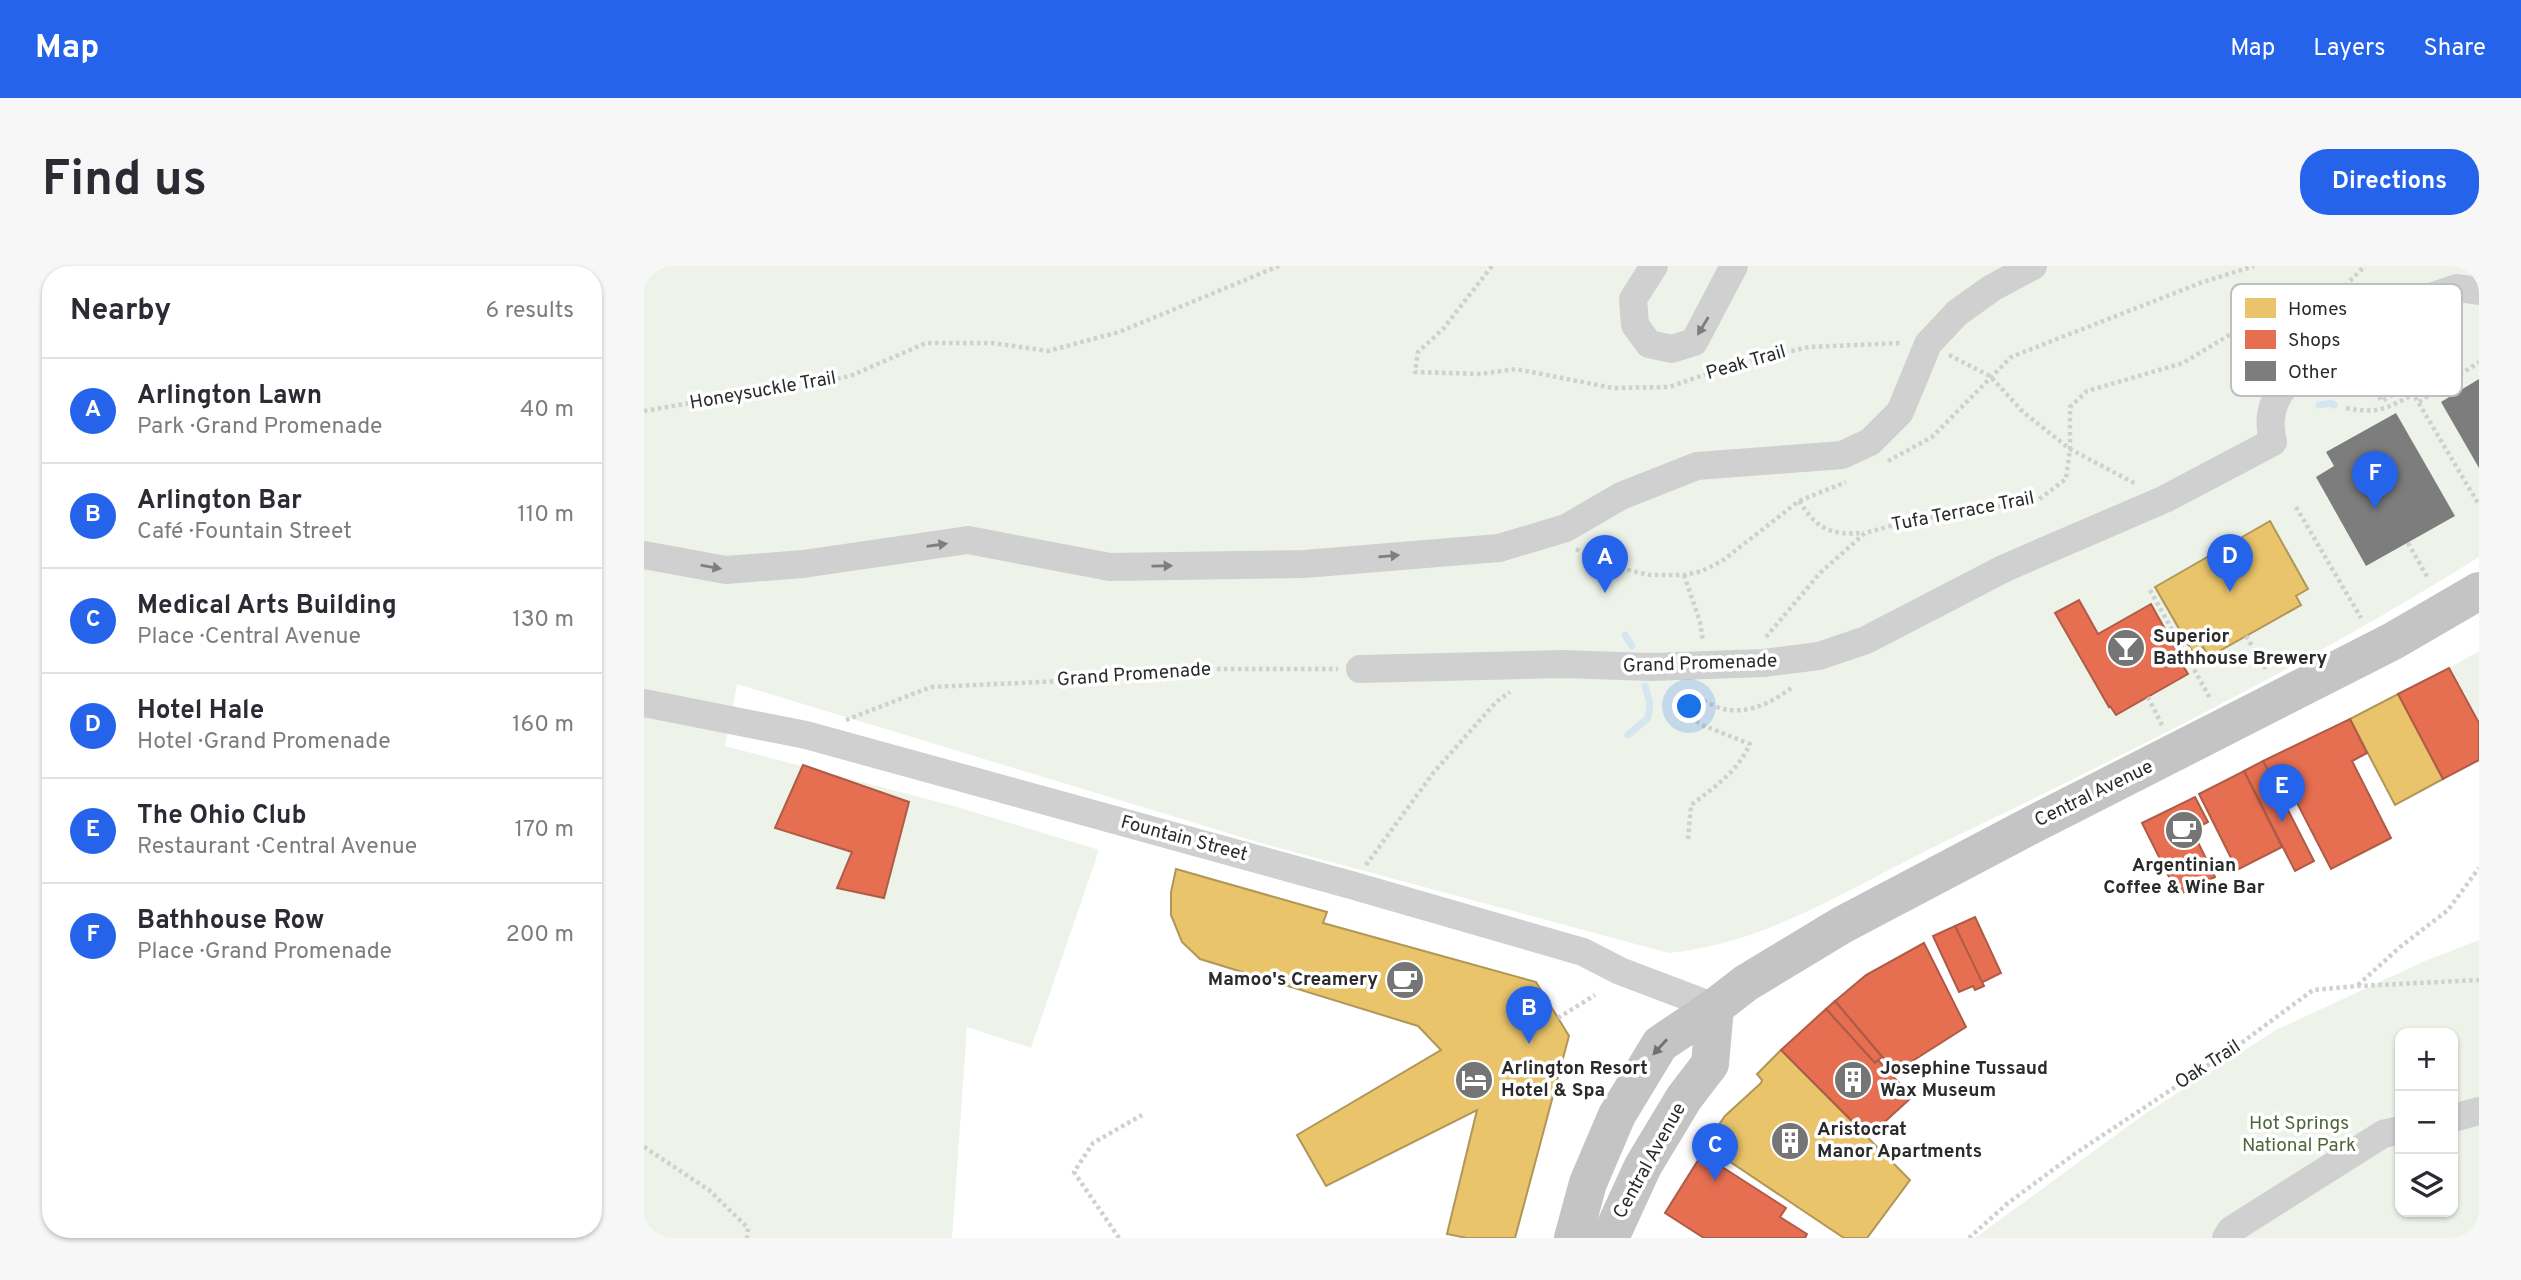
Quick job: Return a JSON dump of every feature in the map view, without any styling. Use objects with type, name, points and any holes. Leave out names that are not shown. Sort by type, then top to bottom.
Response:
[{"type":"main road","name":"Central Avenue","points":[[1573,1238],[1588,1183],[1617,1115],[1660,1044],[1746,983],[1842,925],[2393,641],[2479,591]]},
{"type":"main road","name":"Central Avenue","points":[[1610,1238],[1643,1166],[1684,1098],[1710,1064],[1715,1007]]},
{"type":"street","points":[[1654,266],[1633,299],[1635,325],[1649,344],[1672,349],[1694,342],[1734,266]]},
{"type":"street","points":[[644,555],[726,570],[803,564],[968,540],[1110,567],[1304,564],[1499,548],[1566,528],[1621,496],[1698,466],[1842,455],[1870,442],[1900,412],[1928,344],[1957,313],[1992,288],[2033,266]]},
{"type":"street","name":"Grand Promenade","points":[[1360,669],[1706,665],[1764,663],[1819,656],[1866,639],[2005,568],[2165,499],[2273,442],[2270,418],[2278,396]]},
{"type":"street","name":"Fountain Street","points":[[644,703],[806,735],[1351,885],[1583,952],[1620,971],[1715,1007]]},
{"type":"street","points":[[2458,1117],[2479,1111]]},
{"type":"street","points":[[2226,1238],[2231,1230],[2384,1134],[2395,1131]]},
{"type":"path","name":"Honeysuckle Trail","points":[[644,411],[784,391],[850,376],[926,343],[992,343],[1048,351],[1119,332],[1279,266]]},
{"type":"path","name":"Peak Trail","points":[[1492,266],[1443,329],[1418,352],[1415,372],[1481,373],[1516,369],[1614,387],[1669,387],[1735,364],[1809,346],[1928,344],[1990,376],[2023,412],[2070,449],[2165,499]]},
{"type":"path","points":[[1879,467],[1932,438],[1990,376],[2011,358],[2190,287],[2254,266]]},
{"type":"path","points":[[2347,284],[2365,266]]},
{"type":"path","name":"Tufa Terrace Trail","points":[[1764,663],[1766,635],[1820,573],[1865,533],[1909,521],[2038,500],[2066,479],[2070,449],[2070,407],[2087,391],[2183,363],[2231,334]]},
{"type":"path","points":[[2462,373],[2479,362]]},
{"type":"path","points":[[2346,408],[2381,411],[2411,396]]},
{"type":"path","points":[[2416,396],[2479,505]]},
{"type":"path","points":[[2419,402],[2428,396]]},
{"type":"path","points":[[1566,528],[1576,551],[1606,565],[1650,575],[1684,575],[1702,571],[1722,561],[1799,501],[1856,477]]},
{"type":"path","points":[[1799,501],[1822,528],[1841,534],[1865,533]]},
{"type":"path","points":[[2296,507],[2361,618]]},
{"type":"path","points":[[2408,543],[2428,578]]},
{"type":"path","points":[[1684,575],[1700,622],[1706,665]]},
{"type":"path","points":[[2150,590],[2211,700]]},
{"type":"path","points":[[2246,636],[2266,669]]},
{"type":"path","points":[[1688,839],[1691,805],[1728,777],[1742,761],[1750,744],[1702,725],[1676,708],[1675,701],[1694,696],[1719,708],[1749,710],[1779,697],[1790,689],[1821,664],[1819,656]]},
{"type":"path","points":[[1351,885],[1434,772],[1487,712],[1496,702],[1547,665]]},
{"type":"path","name":"Grand Promenade","points":[[806,735],[931,687],[1085,680],[1170,669],[1360,669]]},
{"type":"path","points":[[2148,697],[2162,725]]},
{"type":"path","points":[[2358,985],[2400,947],[2448,910],[2479,868]]},
{"type":"path","name":"Oak Trail","points":[[1969,1238],[2008,1203],[2073,1155],[2240,1044],[2313,990],[2358,985],[2479,980]]},
{"type":"path","points":[[1558,1018],[1595,995]]},
{"type":"path","points":[[1119,1238],[1074,1172],[1093,1143],[1142,1115]]},
{"type":"path","points":[[644,1147],[709,1190],[748,1227],[747,1238]]},
{"type":"green space","points":[[644,266],[2479,266],[2479,557],[2348,635],[2214,708],[1810,910],[1741,938],[1706,947],[1669,953],[1261,843],[737,684],[725,746],[957,807],[1099,850],[1031,1048],[967,1027],[952,1238],[644,1238]]},
{"type":"green space","points":[[2479,651],[2479,723],[2449,668]]},
{"type":"green space","name":"Hot Springs National Park","points":[[2479,940],[2479,1238],[1975,1238],[2146,1113],[2276,1030],[2425,961]]},
{"type":"building: Homes","points":[[2270,521],[2308,589],[2296,596],[2301,605],[2209,657],[2203,647],[2193,653],[2155,587]]},
{"type":"building: Homes","points":[[2398,694],[2443,779],[2395,805],[2350,719]]},
{"type":"building: Homes","name":"Arlington Resort Hotel & Spa","points":[[1176,869],[1327,912],[1323,923],[1536,982],[1569,1036],[1515,1238],[1467,1238],[1447,1234],[1477,1110],[1326,1186],[1297,1135],[1441,1050],[1418,1026],[1200,959],[1182,942],[1171,915],[1171,892]]},
{"type":"building: Homes","name":"Aristocrat Manor Apartments","points":[[1781,1050],[1910,1180],[1867,1238],[1844,1238],[1705,1145],[1725,1116],[1761,1083],[1762,1080],[1757,1074]]},
{"type":"building: Shops","name":"Superior Bathhouse Brewery","points":[[2079,600],[2098,634],[2151,604],[2188,674],[2116,715],[2055,613]]},
{"type":"building: Shops","points":[[2449,668],[2479,723],[2479,760],[2443,779],[2398,694]]},
{"type":"building: Shops","points":[[2350,719],[2367,753],[2352,761],[2391,838],[2331,869],[2292,793],[2282,798],[2263,761]]},
{"type":"building: Shops","points":[[2263,761],[2314,861],[2295,871],[2244,771]]},
{"type":"building: Shops","points":[[803,765],[909,802],[884,898],[837,888],[852,852],[775,828]]},
{"type":"building: Shops","points":[[2244,771],[2282,847],[2237,870],[2199,794]]},
{"type":"building: Shops","points":[[2195,797],[2208,822],[2192,830],[2215,877],[2178,895],[2142,823]]},
{"type":"building: Shops","points":[[1975,917],[2001,973],[1981,983],[1955,926]]},
{"type":"building: Shops","points":[[1955,926],[1984,986],[1975,990],[1973,986],[1959,992],[1933,936]]},
{"type":"building: Shops","points":[[1924,943],[1966,1027],[1903,1067],[1897,1074],[1835,1001],[1866,975]]},
{"type":"building: Shops","points":[[1835,1001],[1882,1057],[1875,1063],[1826,1009]]},
{"type":"building: Shops","name":"Josephine Tussaud Wax Museum","points":[[1826,1009],[1875,1063],[1878,1060],[1912,1097],[1868,1137],[1781,1050]]},
{"type":"building: Shops","points":[[1702,1154],[1786,1208],[1780,1217],[1807,1234],[1805,1238],[1704,1238],[1665,1213]]},
{"type":"building: Other","points":[[2479,379],[2479,468],[2441,402],[2451,396],[2462,396],[2462,389]]},
{"type":"building: Other","points":[[2396,413],[2455,516],[2366,566],[2316,477],[2334,466],[2326,452]]},
{"type":"waterway","points":[[2319,405],[2334,405]]},
{"type":"waterway","points":[[1625,635],[1632,646]]},
{"type":"waterway","points":[[1628,735],[1648,718],[1650,703],[1645,686]]},
{"type":"place","name":"Bathhouse Row","points":[[2375,509]]},
{"type":"place","name":"Hotel Hale","points":[[2230,592]]},
{"type":"place","name":"Arlington Lawn","points":[[1605,593]]},
{"type":"place","name":"Superior Bathhouse Brewery","points":[[2126,648]]},
{"type":"place","name":"The Ohio Club","points":[[2282,822]]},
{"type":"place","name":"Argentinian Coffee & Wine Bar","points":[[2184,830]]},
{"type":"place","name":"Mamoo's Creamery","points":[[1405,980]]},
{"type":"place","name":"Arlington Bar","points":[[1529,1044]]},
{"type":"place","name":"Arlington Resort Hotel & Spa","points":[[1474,1080]]},
{"type":"place","name":"Josephine Tussaud Wax Museum","points":[[1853,1080]]},
{"type":"place","name":"Aristocrat Manor Apartments","points":[[1790,1141]]},
{"type":"place","name":"Medical Arts Building","points":[[1715,1181]]}]
